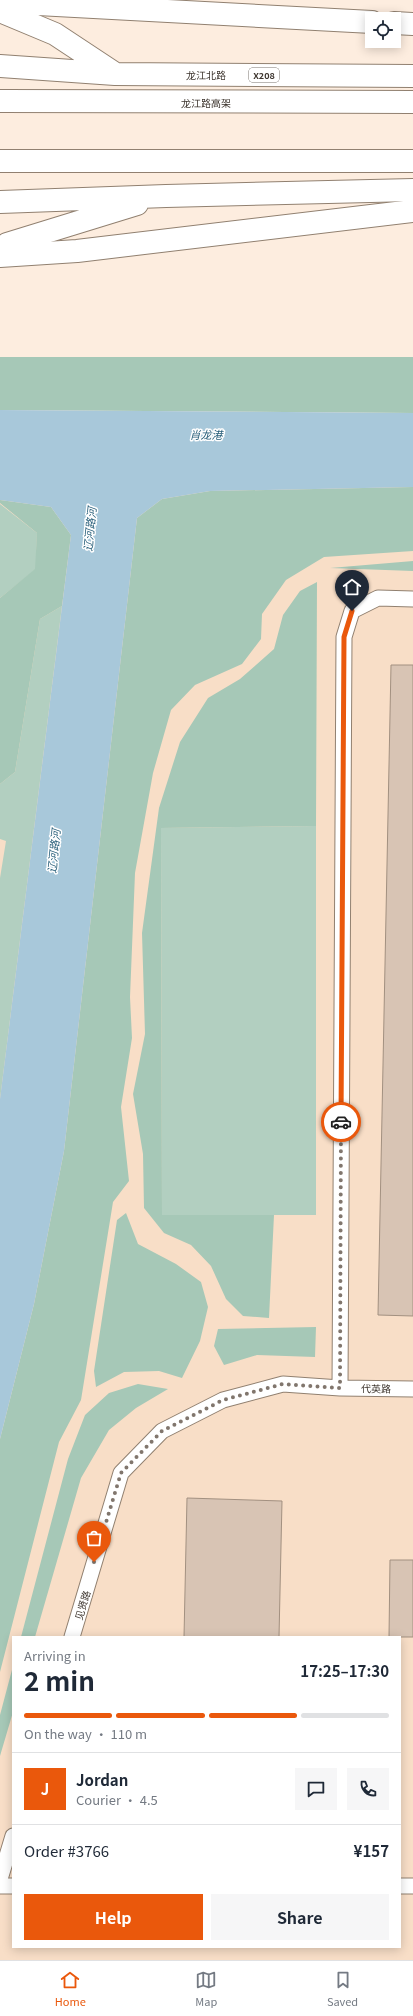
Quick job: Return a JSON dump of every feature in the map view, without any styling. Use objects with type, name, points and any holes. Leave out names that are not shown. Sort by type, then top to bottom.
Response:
[{"type":"main road","points":[[0,2],[365,22]]},
{"type":"main road","points":[[0,11],[55,34],[115,74]]},
{"type":"main road","points":[[401,23],[413,24]]},
{"type":"main road","name":"龙江北路","points":[[0,66],[115,74],[413,76]]},
{"type":"main road","name":"龙江路高架","points":[[0,101],[413,102]]},
{"type":"main road","points":[[0,160],[413,161]]},
{"type":"main road","points":[[0,202],[413,190]]},
{"type":"main road","points":[[0,252],[7,244],[166,196]]},
{"type":"main road","points":[[0,256],[77,250],[413,211]]},
{"type":"lane","points":[[340,1388],[344,637],[352,611],[378,598],[413,599]]},
{"type":"lane","name":"见贤路","points":[[72,1636],[121,1473],[162,1431],[223,1400],[283,1384],[340,1388]]},
{"type":"lane","name":"代英路","points":[[340,1388],[413,1389]]},
{"type":"lane","points":[[0,1879],[12,1839]]},
{"type":"lane","points":[[0,1886],[12,1886]]},
{"type":"lane","points":[[401,1886],[413,1886]]},
{"type":"shaded area","points":[[413,453],[413,1960],[0,1960],[0,457]]},
{"type":"green space","points":[[0,357],[413,357],[413,413],[0,410]]},
{"type":"green space","points":[[413,487],[413,551],[324,557],[286,580],[262,614],[261,639],[242,664],[195,685],[171,710],[153,773],[135,873],[130,997],[132,1038],[121,1107],[129,1181],[113,1202],[81,1400],[59,1442],[0,1672],[0,1439],[34,1304],[64,1151],[137,518],[162,499],[210,491]]},
{"type":"green space","points":[[0,500],[51,507],[71,535],[62,606],[40,619],[15,772],[0,784],[0,598],[35,569],[37,533],[0,503]]},
{"type":"green space","points":[[0,504],[37,533],[36,569],[0,598]]},
{"type":"green space","points":[[413,561],[413,571],[330,568]]},
{"type":"green space","points":[[317,582],[316,826],[161,828],[162,1215],[274,1215],[269,1318],[243,1316],[226,1299],[211,1266],[191,1245],[164,1233],[144,1208],[143,1154],[133,1094],[145,1034],[142,933],[159,808],[180,742],[208,698],[240,679],[274,649],[283,615],[300,591]]},
{"type":"green space","points":[[62,606],[0,1099],[0,878],[6,841],[0,839],[0,784],[15,772],[40,619]]},
{"type":"green space","points":[[316,826],[316,1215],[162,1215],[161,828]]},
{"type":"green space","points":[[126,1213],[138,1244],[176,1264],[201,1282],[208,1307],[200,1341],[182,1378],[159,1371],[124,1372],[96,1387],[94,1371],[117,1220]]},
{"type":"green space","points":[[316,1327],[315,1357],[257,1355],[224,1365],[214,1346],[218,1329]]},
{"type":"green space","points":[[138,1384],[168,1389],[136,1408],[109,1430],[81,1478],[35,1636],[21,1636],[68,1459],[85,1415],[109,1393]]},
{"type":"green space","points":[[12,1670],[12,1715],[0,1756],[0,1715]]},
{"type":"water","points":[[0,410],[413,413],[413,487],[210,491],[162,499],[137,518],[64,1151],[34,1304],[0,1439],[0,1099],[71,535],[51,507],[0,500]]},
{"type":"building","points":[[391,665],[413,665],[413,1316],[378,1315]]},
{"type":"building","points":[[187,1498],[282,1501],[279,1636],[184,1636]]},
{"type":"building","points":[[390,1560],[413,1560],[413,1637],[389,1636]]},
{"type":"way so far","points":[[94,1562],[121,1473],[162,1431],[223,1400],[283,1384],[340,1388],[341,1122]]},
{"type":"route","points":[[341,1122],[344,637],[352,611]]},
{"type":"water label","name":"肖龙港","points":[[206,434]]},
{"type":"water label","name":"辽河路河","points":[[89,529]]},
{"type":"water label","name":"辽河路河","points":[[53,851]]}]
